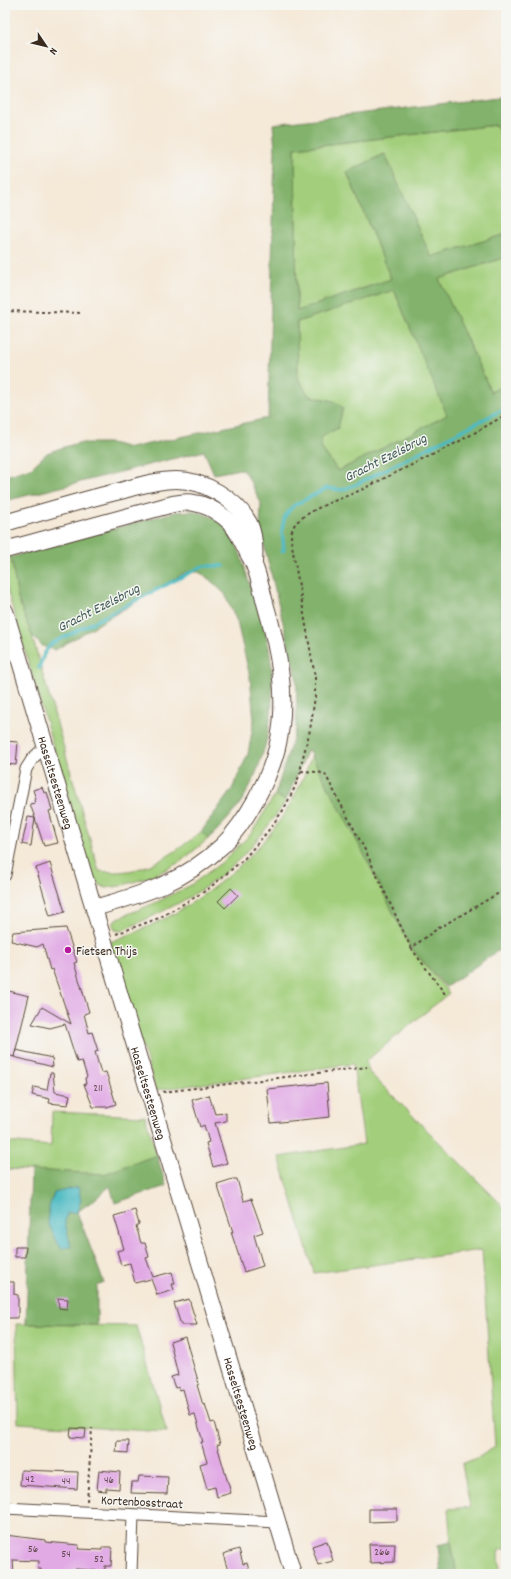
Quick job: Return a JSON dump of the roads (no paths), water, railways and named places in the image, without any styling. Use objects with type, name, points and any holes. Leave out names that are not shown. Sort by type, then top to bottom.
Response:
[{"type":"main road","points":[[5,523],[144,484],[176,480],[193,482],[217,492],[237,507],[249,524],[255,543],[254,564]]},
{"type":"main road","points":[[5,550],[173,504],[194,502],[210,508],[226,517],[239,534],[254,564],[275,638],[281,673],[283,713],[277,749],[265,780],[246,816],[223,845],[196,867],[169,884],[139,896],[94,908]]},
{"type":"main road","name":"Hasseltsesteenweg","points":[[5,611],[293,1574]]},
{"type":"street","points":[[5,875],[26,769],[33,758],[45,747]]},
{"type":"street","name":"Kortenbosstraat","points":[[5,1508],[277,1522]]},
{"type":"street","points":[[131,1574],[133,1515]]},
{"type":"water","points":[[78,1187],[81,1200],[77,1212],[67,1213],[65,1222],[71,1247],[61,1248],[48,1222],[51,1202],[54,1193]]},
{"type":"waterway","name":"Gracht Ezelsbrug","points":[[282,551],[284,550],[282,529],[285,516],[293,506],[327,488],[342,490],[357,484],[506,408]]},
{"type":"waterway","name":"Gracht Ezelsbrug","points":[[39,668],[44,654],[51,644],[203,566],[224,566]]},
{"type":"place","name":"Fietsen Thijs","points":[[68,950]]}]
